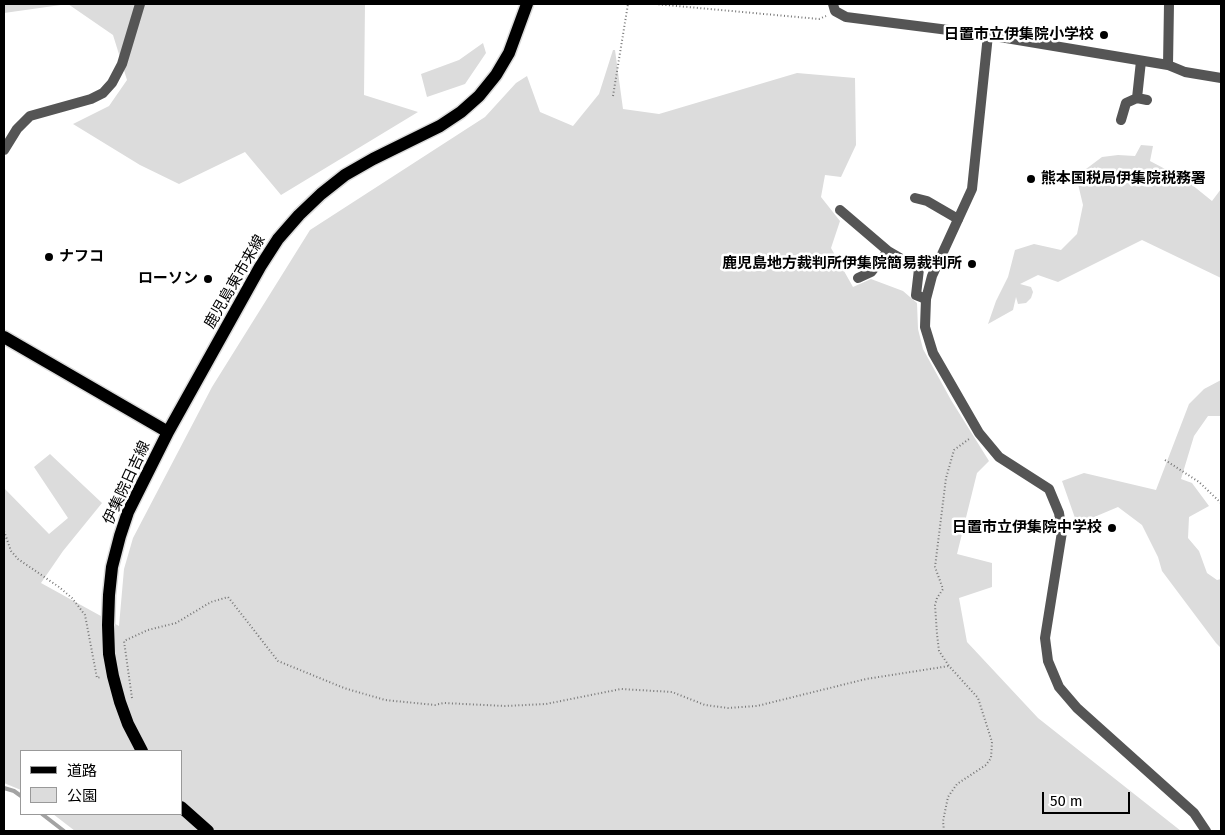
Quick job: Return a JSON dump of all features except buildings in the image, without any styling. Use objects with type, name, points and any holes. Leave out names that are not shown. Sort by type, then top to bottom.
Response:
[{"type":"main road","name":"鹿児島東市来線","points":[[168,432],[260,267],[278,240],[299,215],[345,175],[440,126],[461,112],[479,96],[496,75],[509,53],[527,4]]},
{"type":"main road","points":[[4,337],[168,432]]},
{"type":"main road","name":"伊集院日吉線","points":[[141,750],[128,724],[113,676],[109,654],[109,595],[112,567],[128,512],[168,432]]},
{"type":"main road","points":[[182,808],[208,831]]},
{"type":"street","points":[[4,150],[17,129],[30,116],[91,99],[103,93],[112,83],[122,64],[140,4]]},
{"type":"street","points":[[1168,65],[1170,4]]},
{"type":"street","points":[[834,8],[846,17],[988,35],[1168,65],[1185,72],[1221,78]]},
{"type":"street","points":[[988,35],[972,189],[932,276],[926,300],[925,328],[933,354],[979,433],[999,457],[1048,489],[1059,513],[1062,532],[1045,638],[1048,662],[1059,687],[1077,708],[1194,813],[1206,831]]},
{"type":"street","points":[[1121,120],[1126,102],[1142,99],[1141,61]]},
{"type":"street","points":[[915,198],[927,201],[958,219]]},
{"type":"street","points":[[840,210],[888,251],[919,269],[916,295],[926,300]]},
{"type":"street","points":[[858,278],[871,272],[888,251]]},
{"type":"path","points":[[613,96],[628,4]]},
{"type":"path","points":[[655,4],[819,19],[834,8]]},
{"type":"path","points":[[944,831],[943,822],[948,797],[957,784],[986,765],[991,758],[992,742],[978,698],[949,666],[939,651],[935,605],[936,598],[943,589],[935,567],[946,478],[954,450],[979,433]]},
{"type":"path","points":[[1165,460],[1199,482],[1221,503]]},
{"type":"path","points":[[4,531],[12,551],[18,559],[72,598],[85,616],[97,678],[113,676]]},
{"type":"path","points":[[133,704],[124,641],[148,630],[176,623],[211,602],[228,597],[278,661],[344,688],[385,700],[434,705],[505,706],[546,704],[621,689],[672,692],[705,705],[728,708],[757,706],[866,679],[949,666]]},
{"type":"green space","points":[[4,4],[68,4],[4,13]]},
{"type":"green space","points":[[68,4],[365,4],[364,95],[418,112],[281,195],[245,152],[179,184],[140,165],[73,124],[109,106],[127,80],[113,35]]},
{"type":"green space","points":[[483,43],[486,53],[465,84],[427,97],[421,74],[459,60]]},
{"type":"green space","points":[[613,50],[615,50],[623,109],[659,114],[797,73],[855,78],[856,145],[841,177],[825,175],[821,197],[840,221],[831,248],[853,287],[871,279],[903,291],[917,303],[918,329],[923,349],[951,400],[989,461],[977,473],[957,554],[992,563],[992,587],[959,598],[967,642],[1038,718],[1181,831],[75,831],[54,815],[182,815],[182,750],[20,750],[20,790],[4,783],[4,488],[49,534],[68,518],[34,467],[50,454],[102,503],[63,551],[41,583],[119,626],[124,569],[133,538],[212,387],[310,230],[485,117],[516,83],[527,76],[540,112],[573,126],[599,94]]},
{"type":"green space","points":[[1141,145],[1153,146],[1150,161],[1186,180],[1212,201],[1221,189],[1221,278],[1142,240],[1058,282],[1038,275],[1020,284],[1031,287],[1033,292],[1031,298],[1026,303],[1018,304],[1016,297],[1013,310],[988,324],[996,301],[1008,277],[1015,250],[1034,244],[1061,250],[1077,234],[1083,205],[1078,184],[1086,169],[1102,157],[1118,155],[1135,156]]},
{"type":"green space","points":[[1221,380],[1221,416],[1208,416],[1194,436],[1181,479],[1192,483],[1209,506],[1189,517],[1188,538],[1199,551],[1207,573],[1217,580],[1221,579],[1221,648],[1162,571],[1158,557],[1142,525],[1118,507],[1080,523],[1075,518],[1062,481],[1084,473],[1156,490],[1189,404],[1204,389]]},
{"type":"waterway","points":[[4,788],[20,795]]},
{"type":"waterway","points":[[43,815],[64,831]]},
{"type":"place","name":"日置市立伊集院小学校","points":[[1104,35]]},
{"type":"place","name":"熊本国税局伊集院税務署","points":[[1031,179]]},
{"type":"place","name":"ナフコ","points":[[49,257]]},
{"type":"place","name":"鹿児島地方裁判所伊集院簡易裁判所","points":[[972,264]]},
{"type":"place","name":"ローソン","points":[[208,279]]},
{"type":"place","name":"日置市立伊集院中学校","points":[[1112,528]]}]
